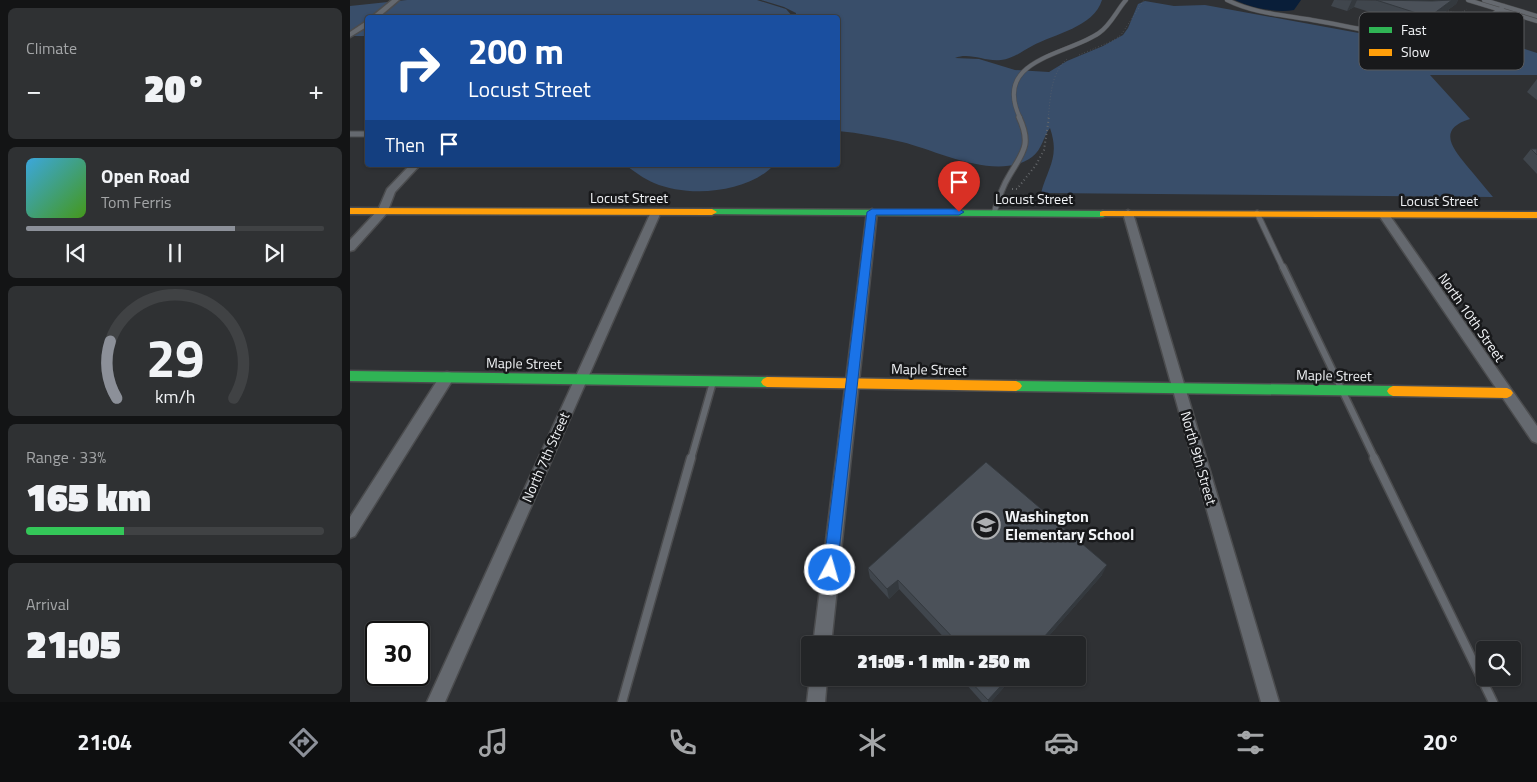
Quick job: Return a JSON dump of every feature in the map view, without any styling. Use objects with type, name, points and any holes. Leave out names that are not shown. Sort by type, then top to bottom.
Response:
[{"type":"street","points":[[377,15],[396,0]]},
{"type":"street","points":[[350,35],[365,24]]},
{"type":"street","points":[[350,247],[383,211],[383,203],[388,194],[413,167]]},
{"type":"street","name":"Locust Street","points":[[350,210],[1257,213],[1537,216]]},
{"type":"street","name":"North 7th Street","points":[[436,702],[656,212]]},
{"type":"street","points":[[823,636],[872,212]]},
{"type":"street","name":"North 9th Street","points":[[1128,213],[1270,702]]},
{"type":"street","name":"North 10th Street","points":[[1384,215],[1537,436]]},
{"type":"street","name":"Maple Street","points":[[350,376],[1507,393]]},
{"type":"street","points":[[350,531],[448,377]]},
{"type":"street","points":[[816,702],[817,686]]},
{"type":"lane","points":[[994,212],[1003,189],[1026,145],[1026,136],[1012,98],[1017,81],[1029,66],[1039,59],[1100,32],[1110,22],[1121,0]]},
{"type":"lane","points":[[1117,10],[1126,0]]},
{"type":"lane","points":[[1227,0],[1241,7],[1359,27]]},
{"type":"lane","points":[[1468,0],[1507,12]]},
{"type":"lane","points":[[1484,0],[1524,12]]},
{"type":"lane","points":[[1497,12],[1504,6]]},
{"type":"lane","points":[[1524,12],[1537,16]]},
{"type":"lane","points":[[1524,16],[1537,20]]},
{"type":"lane","points":[[350,134],[365,134]]},
{"type":"lane","points":[[1257,213],[1493,702]]},
{"type":"lane","points":[[622,702],[714,381]]},
{"type":"path","points":[[1077,56],[1121,35],[1144,0]]},
{"type":"path","points":[[1463,12],[1477,3]]},
{"type":"path","points":[[1441,9],[1452,12]]},
{"type":"path","points":[[1003,189],[1017,189],[1036,165],[1044,150],[1054,77],[1062,62],[1072,58]]},
{"type":"shaded area","points":[[407,0],[757,0],[786,9],[791,15],[365,15],[365,36],[350,36],[350,6]]},
{"type":"shaded area","points":[[761,0],[1102,0],[1098,9],[1082,23],[1009,58],[995,60],[961,56],[955,58],[979,59],[1015,70],[1049,72],[1067,61],[1103,46],[1123,35],[1138,4],[1145,1],[1174,6],[1205,5],[1359,33],[1359,70],[1524,70],[1524,49],[1537,53],[1537,75],[1430,75],[1470,119],[1454,128],[1450,140],[1461,159],[1493,197],[1041,193],[1052,162],[1054,147],[1050,128],[1038,151],[1032,157],[1018,164],[1002,166],[985,166],[902,142],[840,131],[840,15],[796,15],[796,13]]},
{"type":"shaded area","points":[[1235,0],[1301,0],[1294,10],[1280,11],[1256,7]]},
{"type":"shaded area","points":[[628,167],[772,167],[749,182],[717,190],[700,191],[668,188],[643,177]]},
{"type":"building","points":[[1376,0],[1452,0],[1436,12],[1413,12]]},
{"type":"building","points":[[1531,149],[1537,149],[1537,155]]},
{"type":"building","name":"Washington Elementary School","points":[[986,462],[1107,565],[1045,636],[951,636],[898,580],[887,589],[868,568]]},
{"type":"building","points":[[975,686],[1001,686],[988,700]]},
{"type":"traffic: fast","points":[[712,212],[1103,214]]},
{"type":"traffic: fast","points":[[350,376],[767,382]]},
{"type":"traffic: fast","points":[[1016,386],[1393,391]]},
{"type":"traffic: slow","points":[[350,211],[712,212]]},
{"type":"traffic: slow","points":[[1103,214],[1537,215]]},
{"type":"traffic: slow","points":[[767,382],[1016,386]]},
{"type":"traffic: slow","points":[[1393,391],[1507,393]]},
{"type":"place","name":"Washington Elementary School","points":[[986,525]]},
{"type":"route","points":[[830,570],[872,212],[959,212]]}]
